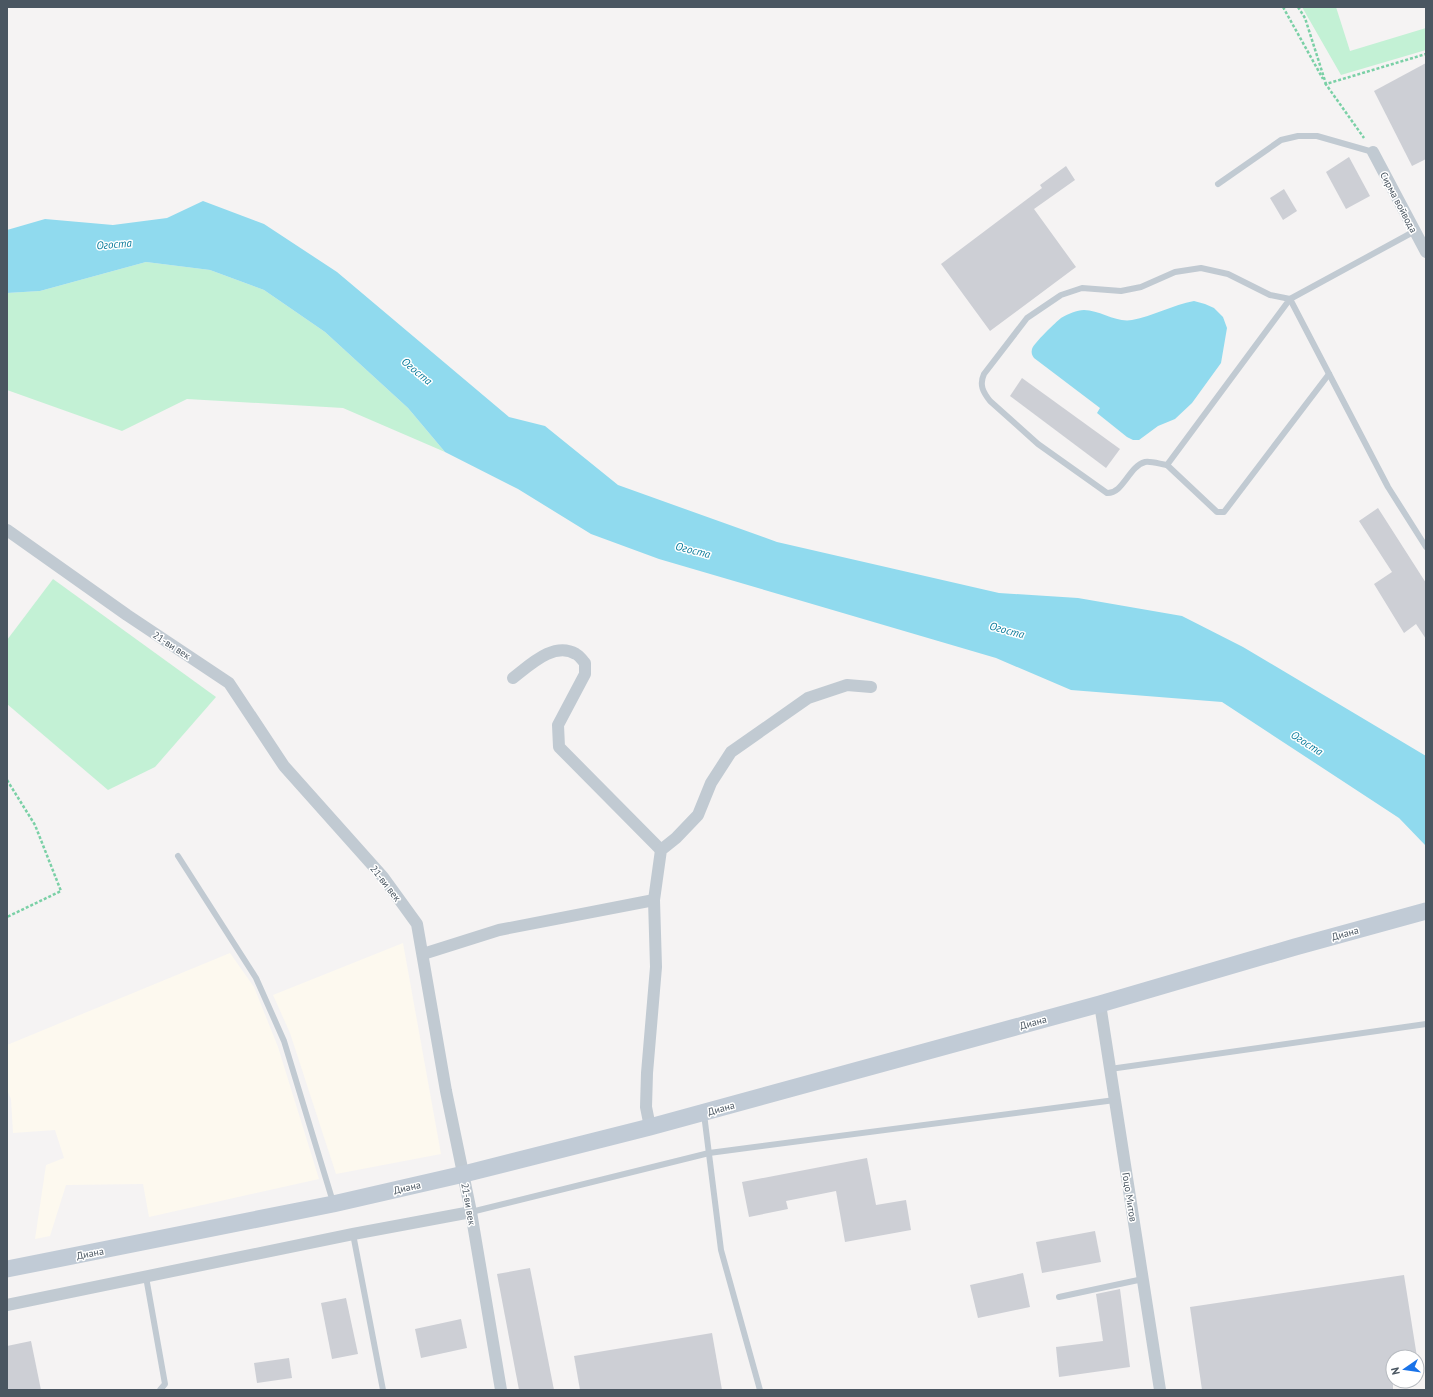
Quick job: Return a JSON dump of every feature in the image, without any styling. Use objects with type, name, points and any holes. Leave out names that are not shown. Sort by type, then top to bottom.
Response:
[{"type":"main road","name":"Диана","points":[[7,1269],[333,1204],[464,1174],[650,1127],[1100,1004],[1295,947],[1426,911]]},
{"type":"street","name":"Сирма войвода","points":[[1373,152],[1426,252]]},
{"type":"street","name":"21-ви век","points":[[7,530],[127,615],[229,683],[284,766],[383,877],[417,924],[446,1091],[471,1212],[501,1390]]},
{"type":"street","points":[[513,678],[539,659],[554,652],[565,650],[577,654],[585,663],[585,674],[558,725],[559,747],[662,850]]},
{"type":"street","points":[[650,1127],[646,1107],[647,1074],[656,967],[654,900],[662,850],[698,815],[711,783],[731,752],[808,698],[847,685],[871,687]]},
{"type":"street","points":[[423,954],[499,930],[654,900]]},
{"type":"street","name":"Гоцо Митов","points":[[1100,1004],[1160,1390]]},
{"type":"street","points":[[7,1305],[353,1234],[471,1212]]},
{"type":"lane","points":[[1218,184],[1281,140],[1298,136],[1317,136],[1373,152]]},
{"type":"lane","points":[[1167,465],[1290,299],[1415,231]]},
{"type":"lane","points":[[1290,299],[1270,296],[1228,274],[1201,268],[1175,272],[1141,287],[1121,291],[1082,288],[1061,294],[1027,318],[984,374],[982,380],[984,394],[1038,444],[1107,493],[1112,493],[1117,489],[1137,465],[1147,462],[1167,465],[1218,512],[1224,512],[1329,374]]},
{"type":"lane","points":[[1290,299],[1388,487],[1426,547]]},
{"type":"lane","points":[[178,856],[256,978],[281,1034],[333,1204]]},
{"type":"lane","points":[[1110,1069],[1426,1024]]},
{"type":"lane","points":[[471,1212],[709,1153],[1115,1100]]},
{"type":"lane","points":[[703,1112],[721,1250],[760,1390]]},
{"type":"lane","points":[[353,1234],[383,1390]]},
{"type":"lane","points":[[146,1277],[165,1384],[160,1390]]},
{"type":"lane","points":[[1059,1297],[1143,1279]]},
{"type":"path","points":[[1283,7],[1326,84],[1373,152]]},
{"type":"path","points":[[1298,7],[1305,18],[1326,84]]},
{"type":"path","points":[[1326,84],[1426,54]]},
{"type":"path","points":[[7,780],[35,825],[61,891],[7,917]]},
{"type":"shaded area","points":[[403,943],[441,1154],[336,1174],[290,1033],[273,995]]},
{"type":"shaded area","points":[[230,953],[254,987],[278,1047],[319,1179],[149,1217],[143,1184],[66,1185],[50,1236],[35,1239],[46,1165],[64,1158],[55,1130],[13,1133],[11,1099],[7,1090],[7,1045]]},
{"type":"green space","points":[[1302,7],[1336,7],[1350,51],[1426,28],[1426,50],[1341,75]]},
{"type":"green space","points":[[146,262],[210,270],[264,290],[325,332],[408,408],[445,452],[343,408],[187,399],[122,431],[7,390],[7,293],[40,291]]},
{"type":"green space","points":[[53,579],[216,697],[155,767],[108,790],[7,704],[7,640]]},
{"type":"water","name":"Огоста","points":[[203,201],[264,224],[337,272],[509,417],[545,426],[618,485],[777,542],[999,593],[1078,598],[1182,616],[1243,647],[1426,756],[1426,846],[1399,818],[1222,702],[1071,690],[996,658],[659,559],[591,534],[518,489],[445,452],[408,408],[325,332],[264,290],[210,270],[146,262],[40,291],[7,293],[7,230],[45,219],[113,225],[167,218]]},
{"type":"water","points":[[1194,301],[1214,308],[1223,317],[1227,328],[1221,363],[1192,403],[1175,419],[1158,426],[1139,440],[1133,440],[1127,437],[1097,413],[1100,408],[1034,358],[1032,354],[1032,349],[1034,346],[1050,328],[1061,318],[1075,311],[1084,310],[1096,312],[1120,320],[1132,320]]},
{"type":"building","points":[[1426,63],[1426,159],[1412,166],[1374,91]]},
{"type":"building","points":[[1349,157],[1370,196],[1346,209],[1326,172]]},
{"type":"building","points":[[1066,166],[1075,180],[1034,209],[1076,267],[990,331],[941,264],[1042,188],[1040,185]]},
{"type":"building","points":[[1284,189],[1297,211],[1283,220],[1270,198]]},
{"type":"building","points":[[1022,378],[1120,449],[1106,468],[1010,396]]},
{"type":"building","points":[[1378,508],[1426,583],[1426,639],[1416,624],[1404,633],[1374,584],[1392,572],[1359,521]]},
{"type":"building","points":[[867,1158],[876,1205],[906,1200],[911,1230],[845,1242],[836,1191],[786,1201],[788,1209],[749,1217],[742,1182]]},
{"type":"building","points":[[1095,1231],[1101,1262],[1042,1273],[1036,1242]]},
{"type":"building","points":[[530,1268],[554,1390],[519,1390],[497,1274]]},
{"type":"building","points":[[1023,1273],[1030,1307],[978,1318],[970,1285]]},
{"type":"building","points":[[1404,1275],[1416,1349],[1385,1349],[1385,1389],[1393,1390],[1202,1390],[1190,1307]]},
{"type":"building","points":[[1120,1289],[1130,1367],[1059,1377],[1056,1347],[1103,1341],[1096,1294]]},
{"type":"building","points":[[346,1298],[358,1354],[332,1359],[321,1303]]},
{"type":"building","points":[[461,1319],[467,1348],[421,1358],[415,1329]]},
{"type":"building","points":[[712,1333],[722,1390],[580,1390],[574,1356]]},
{"type":"building","points":[[31,1341],[41,1390],[7,1390],[7,1346]]},
{"type":"building","points":[[289,1358],[292,1378],[257,1383],[254,1363]]}]
